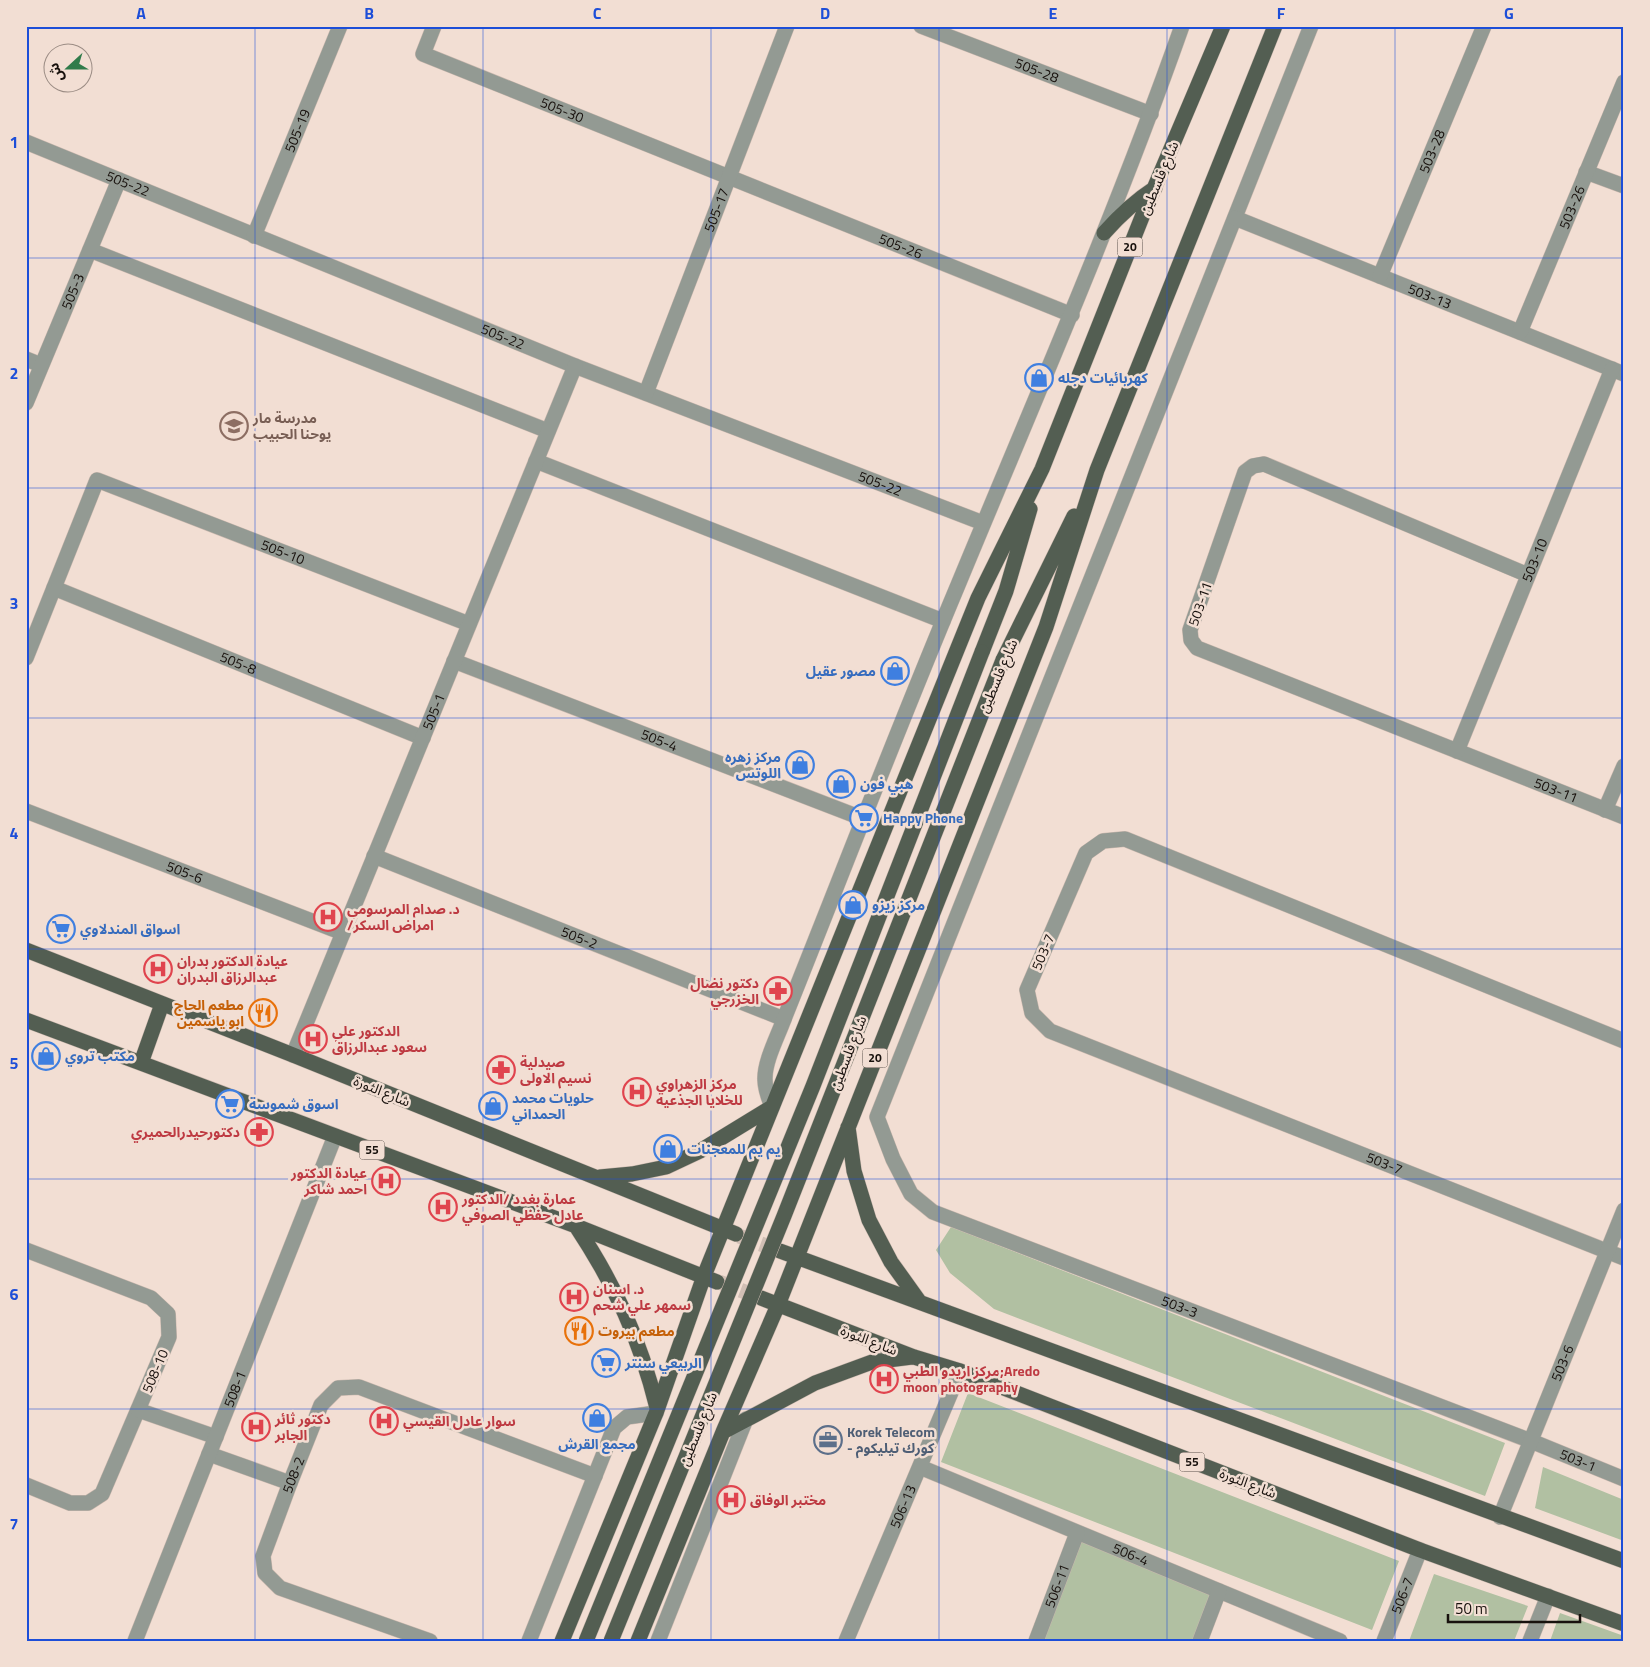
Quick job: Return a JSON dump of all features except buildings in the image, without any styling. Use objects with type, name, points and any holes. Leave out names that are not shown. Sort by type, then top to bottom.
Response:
[{"type":"main road","name":"شارع فلسطين","points":[[562,1641],[730,1232],[772,1107],[978,598],[1042,469],[1155,188],[1223,26]]},
{"type":"main road","name":"شارع فلسطين","points":[[638,1641],[723,1432],[778,1305],[1046,627],[1097,470],[1275,26]]},
{"type":"main road","points":[[1104,233],[1130,206],[1155,188]]},
{"type":"main road","name":"شارع فلسطين","points":[[586,1641],[792,1139],[1006,591],[1042,469]]},
{"type":"main road","name":"شارع فلسطين","points":[[611,1641],[784,1216],[1003,660],[1097,470]]},
{"type":"main road","name":"شارع الثورة","points":[[26,950],[730,1232]]},
{"type":"main road","points":[[141,1063],[162,1004]]},
{"type":"main road","name":"55","points":[[26,1020],[576,1226],[711,1279]]},
{"type":"main road","points":[[596,1178],[632,1174],[666,1167],[700,1151],[772,1107]]},
{"type":"main road","points":[[848,1125],[854,1171],[869,1220],[891,1262],[919,1301]]},
{"type":"main road","points":[[576,1226],[611,1282],[626,1313],[649,1375],[657,1410]]},
{"type":"main road","points":[[780,1251],[1624,1561]]},
{"type":"main road","name":"شارع الثورة","points":[[761,1298],[914,1357],[960,1371],[1420,1550],[1624,1624]]},
{"type":"main road","points":[[723,1432],[825,1379],[872,1362],[914,1357]]},
{"type":"street","name":"505-19","points":[[254,236],[340,26]]},
{"type":"street","name":"505-30","points":[[434,26],[423,54],[729,176]]},
{"type":"street","name":"505-17","points":[[646,393],[788,26]]},
{"type":"street","name":"505-28","points":[[922,26],[1151,114]]},
{"type":"street","points":[[772,1107],[767,1094],[766,1068],[784,1019],[943,621],[1072,315],[1151,114],[1182,26]]},
{"type":"street","points":[[1235,218],[1311,26]]},
{"type":"street","name":"503-28","points":[[1380,276],[1484,26]]},
{"type":"street","name":"503-26","points":[[1520,332],[1624,82]]},
{"type":"street","name":"505-22","points":[[26,142],[575,366],[983,524]]},
{"type":"street","points":[[1586,172],[1624,186]]},
{"type":"street","name":"505-26","points":[[729,176],[1072,315]]},
{"type":"street","name":"505-3","points":[[26,403],[119,180]]},
{"type":"street","name":"503-13","points":[[1235,218],[1618,371]]},
{"type":"street","name":"503-3","points":[[1235,218],[877,1117],[893,1159],[911,1194],[933,1212],[1531,1441]]},
{"type":"street","points":[[90,250],[548,431]]},
{"type":"street","points":[[26,359],[41,365]]},
{"type":"street","name":"505-1","points":[[292,1056],[575,366]]},
{"type":"street","name":"503-10","points":[[1457,751],[1528,575],[1618,371]]},
{"type":"street","points":[[536,461],[943,621]]},
{"type":"street","name":"503-11","points":[[1528,575],[1264,464],[1252,466],[1245,472],[1190,630],[1191,640],[1197,648],[1624,817]]},
{"type":"street","name":"505-10","points":[[54,588],[97,480],[469,624]]},
{"type":"street","points":[[26,658],[54,588]]},
{"type":"street","name":"505-8","points":[[54,588],[423,738]]},
{"type":"street","name":"505-4","points":[[454,661],[864,819]]},
{"type":"street","points":[[1604,810],[1624,766]]},
{"type":"street","name":"505-6","points":[[26,811],[343,933]]},
{"type":"street","name":"503-7","points":[[1624,1041],[1125,839],[1103,841],[1086,853],[1027,990],[1032,1013],[1050,1031],[1624,1258]]},
{"type":"street","name":"505-2","points":[[374,856],[784,1019]]},
{"type":"street","name":"508-1","points":[[135,1641],[335,1136]]},
{"type":"street","name":"503-6","points":[[1500,1517],[1624,1210]]},
{"type":"street","name":"508-10","points":[[26,1250],[151,1298],[168,1314],[169,1337],[102,1494],[88,1503],[70,1503],[26,1485]]},
{"type":"street","name":"506-13","points":[[846,1641],[960,1371]]},
{"type":"street","name":"508-2","points":[[430,1641],[280,1588],[265,1574],[263,1556],[290,1483],[321,1405],[338,1388],[359,1387],[595,1476]]},
{"type":"street","points":[[138,1410],[216,1437]]},
{"type":"street","points":[[529,1641],[610,1435],[620,1421],[657,1410]]},
{"type":"street","points":[[658,1641],[746,1419]]},
{"type":"street","name":"503-1","points":[[1531,1441],[1624,1479]]},
{"type":"street","points":[[209,1454],[290,1483]]},
{"type":"street","name":"506-4","points":[[920,1467],[1340,1641]]},
{"type":"street","name":"506-11","points":[[1036,1641],[1077,1533]]},
{"type":"street","name":"506-7","points":[[1384,1641],[1420,1550]]},
{"type":"street","points":[[1200,1641],[1219,1591]]},
{"type":"street","points":[[1530,1641],[1548,1596]]},
{"type":"green space","points":[[951,1227],[1505,1443],[1485,1496],[994,1309],[950,1273],[936,1250]]},
{"type":"green space","points":[[968,1393],[1399,1561],[1372,1630],[941,1462]]},
{"type":"green space","points":[[1543,1467],[1624,1500],[1624,1541],[1535,1508]]},
{"type":"green space","points":[[1077,1533],[1219,1591],[1200,1641],[1036,1641]]},
{"type":"green space","points":[[1434,1574],[1528,1606],[1514,1641],[1409,1641]]},
{"type":"green space","points":[[1560,1613],[1624,1636],[1624,1641],[1550,1641]]},
{"type":"tunnel","points":[[739,1236],[780,1251]]},
{"type":"tunnel","points":[[719,1282],[761,1298]]},
{"type":"place","name":"كهربائيات دجله","points":[[1039,378]]},
{"type":"place","name":"مدرسة مار يوحنا الحبيب","points":[[234,426]]},
{"type":"place","name":"مصور عقيل","points":[[895,671]]},
{"type":"place","name":"مركز زهره اللوتس","points":[[800,765]]},
{"type":"place","name":"هبي فون","points":[[841,784]]},
{"type":"place","name":"Happy Phone","points":[[864,818]]},
{"type":"place","name":"مركز زيزو","points":[[853,905]]},
{"type":"place","name":"د. صدام المرسومي /امراض السكر","points":[[328,917]]},
{"type":"place","name":"اسواق المندلاوي","points":[[61,929]]},
{"type":"place","name":"عيادة الدكتور بدران عبدالرزاق البدران","points":[[158,969]]},
{"type":"place","name":"دكتور نضال الخزرجي","points":[[778,991]]},
{"type":"place","name":"مطعم الحاج ابو ياسمين","points":[[263,1013]]},
{"type":"place","name":"الدكتور علي سعود عبدالرزاق","points":[[313,1039]]},
{"type":"place","name":"مكتب تروي","points":[[46,1056]]},
{"type":"place","name":"صيدلية نسيم الاولى","points":[[501,1070]]},
{"type":"place","name":"مركز الزهراوي للخلايا الجذعيه","points":[[637,1092]]},
{"type":"place","name":"اسوق شموسة","points":[[230,1104]]},
{"type":"place","name":"حلويات محمد الحمداني","points":[[493,1106]]},
{"type":"place","name":"دكتورحيدرالحميري","points":[[259,1132]]},
{"type":"place","name":"يم يم للمعجنات","points":[[668,1149]]},
{"type":"place","name":"عيادة الدكتور احمد شاكر","points":[[386,1181]]},
{"type":"place","name":"عمارة بغدد /الدكتور عادل حفظي الصوفي","points":[[443,1207]]},
{"type":"place","name":"د. اسنان سمهر علي شحم","points":[[574,1297]]},
{"type":"place","name":"مطعم بيروت","points":[[579,1331]]},
{"type":"place","name":"الربيعي سنتر","points":[[606,1363]]},
{"type":"place","name":"مركز اريدو الطبي;Aredo moon photography","points":[[884,1379]]},
{"type":"place","name":"مجمع القرش","points":[[597,1418]]},
{"type":"place","name":"سوار عادل القيسي","points":[[384,1421]]},
{"type":"place","name":"دكتور ثائر الجابر","points":[[256,1427]]},
{"type":"place","name":"Korek Telecom - كورك تيليكوم","points":[[828,1440]]},
{"type":"place","name":"مختبر الوفاق","points":[[731,1500]]}]
